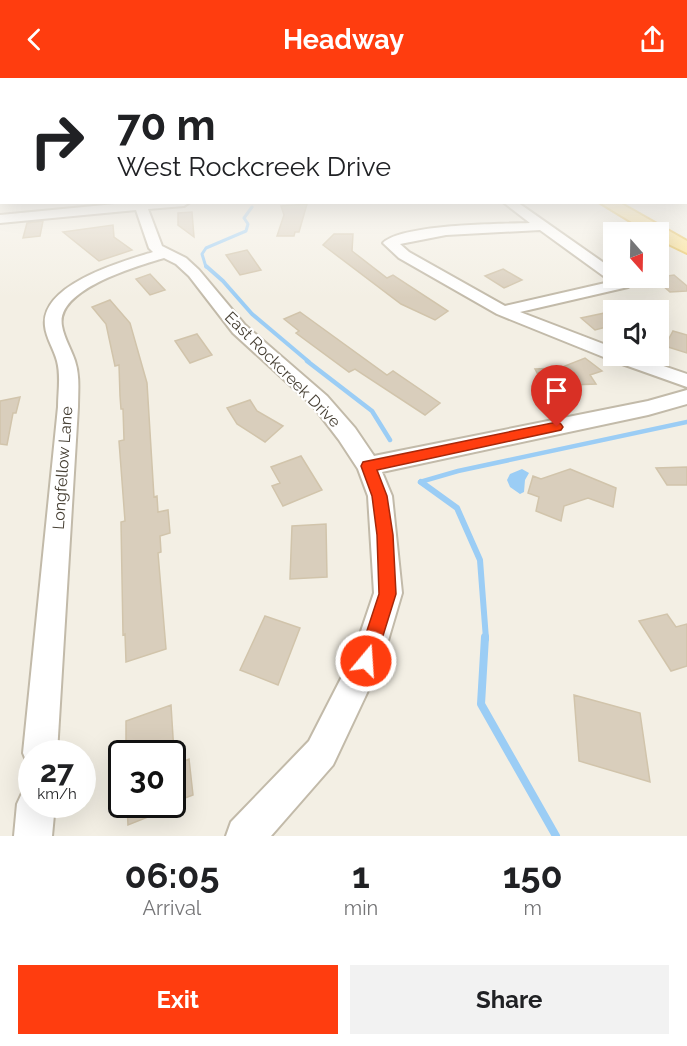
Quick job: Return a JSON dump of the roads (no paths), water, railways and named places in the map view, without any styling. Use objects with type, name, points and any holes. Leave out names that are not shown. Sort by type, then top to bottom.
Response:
[{"type":"main road","points":[[651,227],[687,248]]},
{"type":"street","name":"East Rockcreek Drive","points":[[147,227],[156,248],[181,261],[194,273],[238,329],[320,401],[347,434],[368,466],[380,496],[385,535],[388,594],[366,661],[321,753],[245,836]]},
{"type":"street","points":[[518,227],[403,238],[390,243],[404,255],[503,311],[603,351]]},
{"type":"street","points":[[544,227],[603,270]]},
{"type":"street","name":"Longfellow Lane","points":[[41,740],[68,407],[67,366],[52,322],[59,305],[73,290],[88,281],[164,253]]},
{"type":"street","points":[[503,311],[603,284]]},
{"type":"street","points":[[645,366],[687,381]]},
{"type":"street","points":[[368,466],[648,408],[687,397]]},
{"type":"street","points":[[33,836],[35,818]]},
{"type":"water","points":[[522,469],[529,473],[525,480],[524,492],[520,494],[510,487],[507,480],[510,474]]},
{"type":"waterway","points":[[206,267],[202,254],[206,248],[246,231],[247,227]]},
{"type":"waterway","points":[[206,266],[223,281],[252,314],[309,362]]},
{"type":"waterway","points":[[307,361],[372,411],[390,440]]},
{"type":"waterway","points":[[423,484],[420,482],[458,471],[687,422]]},
{"type":"waterway","points":[[421,482],[457,508],[480,560],[486,639]]},
{"type":"waterway","points":[[485,637],[481,704],[556,836]]}]
